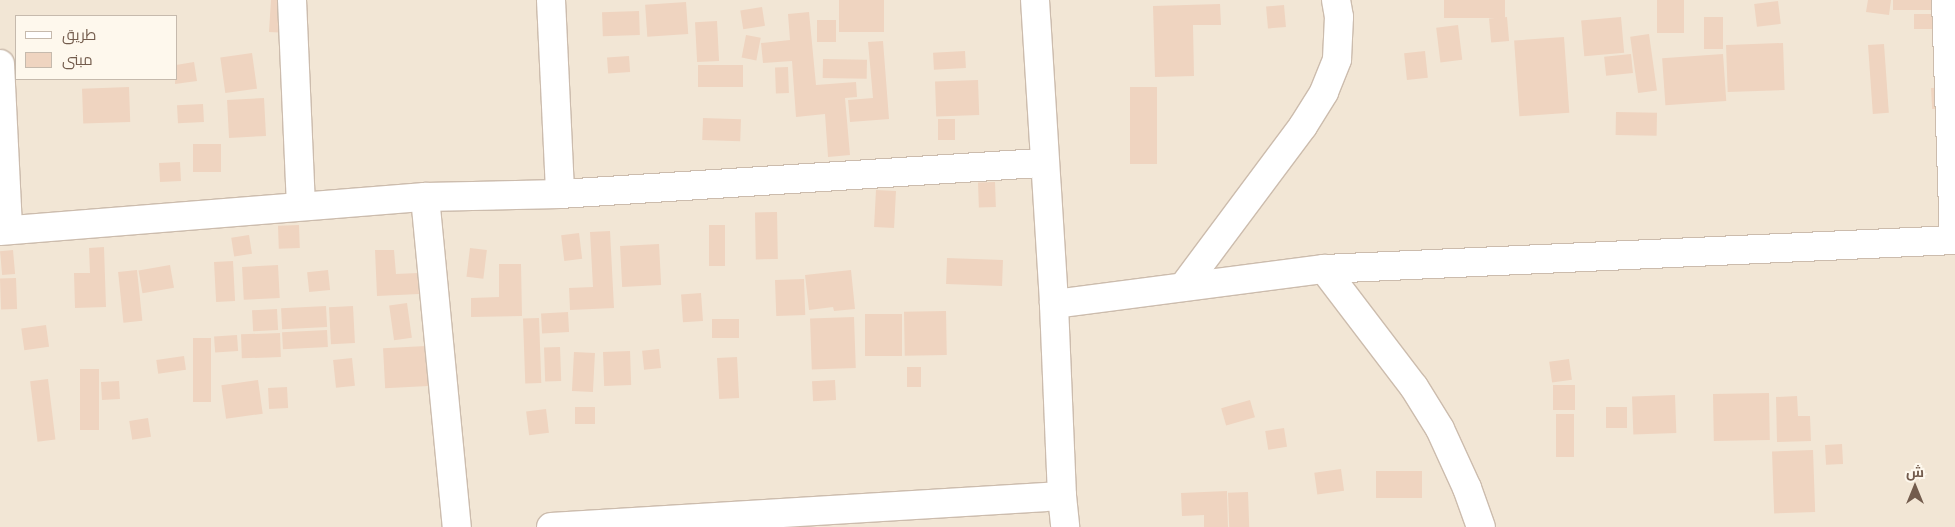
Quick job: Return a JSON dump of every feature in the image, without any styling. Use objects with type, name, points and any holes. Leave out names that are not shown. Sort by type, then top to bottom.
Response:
[{"type":"street","points":[[292,0],[301,205]]},
{"type":"street","points":[[551,0],[560,194]]},
{"type":"street","points":[[1035,0],[1054,304],[1065,527]]},
{"type":"street","points":[[1183,287],[1303,126],[1324,92],[1337,59],[1339,17],[1336,0]]},
{"type":"street","points":[[1054,304],[1324,269],[1954,240],[1946,0]]},
{"type":"street","points":[[0,64],[4,230],[301,205],[425,197],[560,194],[1044,163]]},
{"type":"street","points":[[425,197],[457,527]]},
{"type":"street","points":[[1324,269],[1414,387],[1440,429],[1467,488],[1481,527]]},
{"type":"street","points":[[551,527],[1062,496]]},
{"type":"shaded area","points":[[0,0],[1955,0],[1955,527],[0,527]]},
{"type":"building","points":[[271,0],[284,0],[291,33],[269,32]]},
{"type":"building","points":[[839,0],[884,0],[884,32],[839,32]]},
{"type":"building","points":[[1444,0],[1505,0],[1505,18],[1444,18]]},
{"type":"building","points":[[1657,0],[1684,0],[1684,33],[1657,33]]},
{"type":"building","points":[[1868,0],[1891,0],[1889,15],[1866,12]]},
{"type":"building","points":[[1893,0],[1940,0],[1940,10],[1893,10]]},
{"type":"building","points":[[1778,1],[1781,24],[1757,27],[1754,4]]},
{"type":"building","points":[[686,2],[688,34],[647,37],[645,5]]},
{"type":"building","points":[[1220,4],[1221,25],[1193,25],[1194,76],[1155,77],[1153,6]]},
{"type":"building","points":[[1284,5],[1286,27],[1268,28],[1266,7]]},
{"type":"building","points":[[762,7],[765,26],[743,29],[740,10]]},
{"type":"building","points":[[639,11],[640,35],[603,36],[602,12]]},
{"type":"building","points":[[809,12],[816,85],[856,82],[857,97],[845,98],[850,155],[828,157],[825,114],[796,117],[792,61],[763,63],[761,43],[790,40],[788,14]]},
{"type":"building","points":[[1914,14],[1938,14],[1938,29],[1914,29]]},
{"type":"building","points":[[1507,17],[1509,41],[1491,42],[1489,19]]},
{"type":"building","points":[[1621,17],[1624,53],[1584,56],[1581,20]]},
{"type":"building","points":[[1704,17],[1723,17],[1723,49],[1704,49]]},
{"type":"building","points":[[817,20],[836,20],[836,42],[817,42]]},
{"type":"building","points":[[717,21],[719,61],[697,62],[695,22]]},
{"type":"building","points":[[1458,25],[1462,60],[1440,62],[1436,28]]},
{"type":"building","points":[[1649,34],[1657,90],[1638,93],[1630,37]]},
{"type":"building","points":[[746,35],[761,38],[756,60],[742,58]]},
{"type":"building","points":[[1564,37],[1569,113],[1519,116],[1514,40]]},
{"type":"building","points":[[883,41],[889,119],[850,122],[848,100],[873,98],[868,42]]},
{"type":"building","points":[[1783,43],[1785,90],[1728,92],[1726,45]]},
{"type":"building","points":[[1884,44],[1889,113],[1873,114],[1868,45]]},
{"type":"building","points":[[965,51],[966,68],[934,70],[933,53]]},
{"type":"building","points":[[1425,51],[1428,78],[1407,80],[1404,53]]},
{"type":"building","points":[[252,53],[257,89],[225,93],[220,57]]},
{"type":"building","points":[[1631,54],[1633,73],[1606,76],[1604,57]]},
{"type":"building","points":[[1723,54],[1726,101],[1665,105],[1662,58]]},
{"type":"building","points":[[629,56],[630,72],[608,73],[607,58]]},
{"type":"building","points":[[823,59],[867,60],[867,79],[823,78]]},
{"type":"building","points":[[194,62],[197,81],[175,84],[175,80],[178,80],[178,65]]},
{"type":"building","points":[[698,65],[743,65],[743,87],[698,87]]},
{"type":"building","points":[[775,67],[788,67],[789,93],[776,93]]},
{"type":"building","points":[[978,80],[979,115],[936,116],[935,82]]},
{"type":"building","points":[[129,87],[130,122],[83,124],[82,89]]},
{"type":"building","points":[[1130,87],[1157,87],[1157,164],[1130,164]]},
{"type":"building","points":[[1951,87],[1952,108],[1932,109],[1931,88]]},
{"type":"building","points":[[264,98],[266,136],[229,138],[227,100]]},
{"type":"building","points":[[203,104],[204,122],[178,123],[177,105]]},
{"type":"building","points":[[1616,112],[1657,113],[1657,136],[1616,135]]},
{"type":"building","points":[[703,118],[741,119],[740,141],[702,140]]},
{"type":"building","points":[[938,119],[955,119],[955,140],[938,140]]},
{"type":"building","points":[[193,144],[221,144],[221,172],[193,172]]},
{"type":"building","points":[[180,162],[181,181],[160,182],[159,163]]},
{"type":"building","points":[[995,182],[996,207],[979,208],[978,183]]},
{"type":"building","points":[[876,190],[896,191],[894,228],[874,227]]},
{"type":"building","points":[[755,212],[777,212],[778,259],[756,259]]},
{"type":"building","points":[[299,225],[300,248],[279,249],[278,226]]},
{"type":"building","points":[[709,225],[725,225],[725,266],[709,266]]},
{"type":"building","points":[[610,231],[614,308],[570,310],[569,288],[593,287],[590,232]]},
{"type":"building","points":[[579,233],[582,259],[564,261],[561,235]]},
{"type":"building","points":[[249,235],[252,254],[234,257],[231,238]]},
{"type":"building","points":[[659,244],[661,285],[622,287],[620,246]]},
{"type":"building","points":[[104,247],[106,307],[75,308],[74,273],[90,273],[89,248]]},
{"type":"building","points":[[470,248],[487,250],[483,279],[466,277]]},
{"type":"building","points":[[13,250],[15,274],[2,275],[0,251]]},
{"type":"building","points":[[375,250],[394,250],[396,274],[418,273],[419,294],[377,296]]},
{"type":"building","points":[[947,258],[1003,260],[1002,286],[946,284]]},
{"type":"building","points":[[233,261],[235,301],[216,302],[214,262]]},
{"type":"building","points":[[499,264],[521,264],[522,316],[471,317],[471,298],[499,297]]},
{"type":"building","points":[[170,265],[174,288],[142,293],[138,271]]},
{"type":"building","points":[[278,265],[280,298],[244,300],[242,267]]},
{"type":"building","points":[[137,270],[142,321],[123,323],[118,272]]},
{"type":"building","points":[[328,270],[330,290],[309,292],[307,272]]},
{"type":"building","points":[[851,270],[855,309],[834,311],[833,307],[809,310],[805,275]]},
{"type":"building","points":[[16,278],[17,309],[1,310],[0,279]]},
{"type":"building","points":[[804,279],[805,315],[776,316],[775,280]]},
{"type":"building","points":[[701,293],[703,321],[683,322],[681,294]]},
{"type":"building","points":[[407,303],[412,338],[394,340],[389,306]]},
{"type":"building","points":[[326,306],[327,327],[282,329],[281,308]]},
{"type":"building","points":[[353,306],[355,343],[331,344],[329,307]]},
{"type":"building","points":[[277,309],[278,330],[253,331],[252,310]]},
{"type":"building","points":[[946,311],[947,355],[905,356],[904,312]]},
{"type":"building","points":[[568,312],[569,332],[542,333],[541,313]]},
{"type":"building","points":[[865,314],[902,314],[902,356],[865,356]]},
{"type":"building","points":[[854,317],[856,368],[812,370],[810,319]]},
{"type":"building","points":[[539,318],[541,383],[525,384],[523,319]]},
{"type":"building","points":[[712,319],[739,319],[739,338],[712,338]]},
{"type":"building","points":[[46,325],[49,347],[24,350],[21,328]]},
{"type":"building","points":[[327,330],[328,347],[283,349],[282,332]]},
{"type":"building","points":[[280,333],[281,357],[242,358],[241,334]]},
{"type":"building","points":[[237,335],[238,351],[215,353],[214,337]]},
{"type":"building","points":[[193,338],[211,338],[211,402],[193,402]]},
{"type":"building","points":[[426,346],[428,386],[385,388],[383,348]]},
{"type":"building","points":[[560,347],[561,381],[545,382],[544,348]]},
{"type":"building","points":[[659,349],[661,368],[644,370],[642,351]]},
{"type":"building","points":[[630,351],[631,385],[604,386],[603,352]]},
{"type":"building","points":[[574,352],[595,353],[593,392],[572,391]]},
{"type":"building","points":[[184,356],[186,370],[158,374],[156,360]]},
{"type":"building","points":[[737,357],[739,398],[719,399],[717,358]]},
{"type":"building","points":[[352,358],[355,386],[336,388],[333,360]]},
{"type":"building","points":[[1569,359],[1572,380],[1552,383],[1549,362]]},
{"type":"building","points":[[907,367],[921,367],[921,387],[907,387]]},
{"type":"building","points":[[80,369],[99,369],[99,430],[80,430]]},
{"type":"building","points":[[48,379],[55,440],[38,442],[30,381]]},
{"type":"building","points":[[258,380],[263,414],[226,419],[221,385]]},
{"type":"building","points":[[835,380],[836,400],[813,401],[812,381]]},
{"type":"building","points":[[119,381],[120,399],[102,400],[101,382]]},
{"type":"building","points":[[1553,385],[1575,385],[1575,410],[1553,410]]},
{"type":"building","points":[[287,387],[288,408],[269,409],[268,388]]},
{"type":"building","points":[[1769,393],[1770,440],[1714,441],[1713,394]]},
{"type":"building","points":[[1675,395],[1676,433],[1633,434],[1632,397]]},
{"type":"building","points":[[1797,396],[1798,416],[1810,416],[1811,441],[1777,442],[1776,397]]},
{"type":"building","points":[[1250,400],[1255,417],[1226,426],[1221,408]]},
{"type":"building","points":[[575,407],[595,407],[595,424],[575,424]]},
{"type":"building","points":[[1606,407],[1627,407],[1627,428],[1606,428]]},
{"type":"building","points":[[546,409],[549,433],[529,435],[526,411]]},
{"type":"building","points":[[1556,414],[1574,414],[1574,457],[1556,457]]},
{"type":"building","points":[[148,418],[151,437],[132,440],[129,421]]},
{"type":"building","points":[[1284,428],[1287,447],[1268,450],[1265,431]]},
{"type":"building","points":[[1842,444],[1843,464],[1826,465],[1825,445]]},
{"type":"building","points":[[1813,450],[1815,512],[1774,513],[1772,451]]},
{"type":"building","points":[[1341,469],[1344,491],[1317,495],[1314,473]]},
{"type":"building","points":[[1376,471],[1422,471],[1422,498],[1376,498]]},
{"type":"building","points":[[1227,491],[1228,527],[1204,527],[1204,515],[1182,516],[1181,493]]},
{"type":"building","points":[[1248,492],[1249,527],[1229,527],[1228,493]]}]
